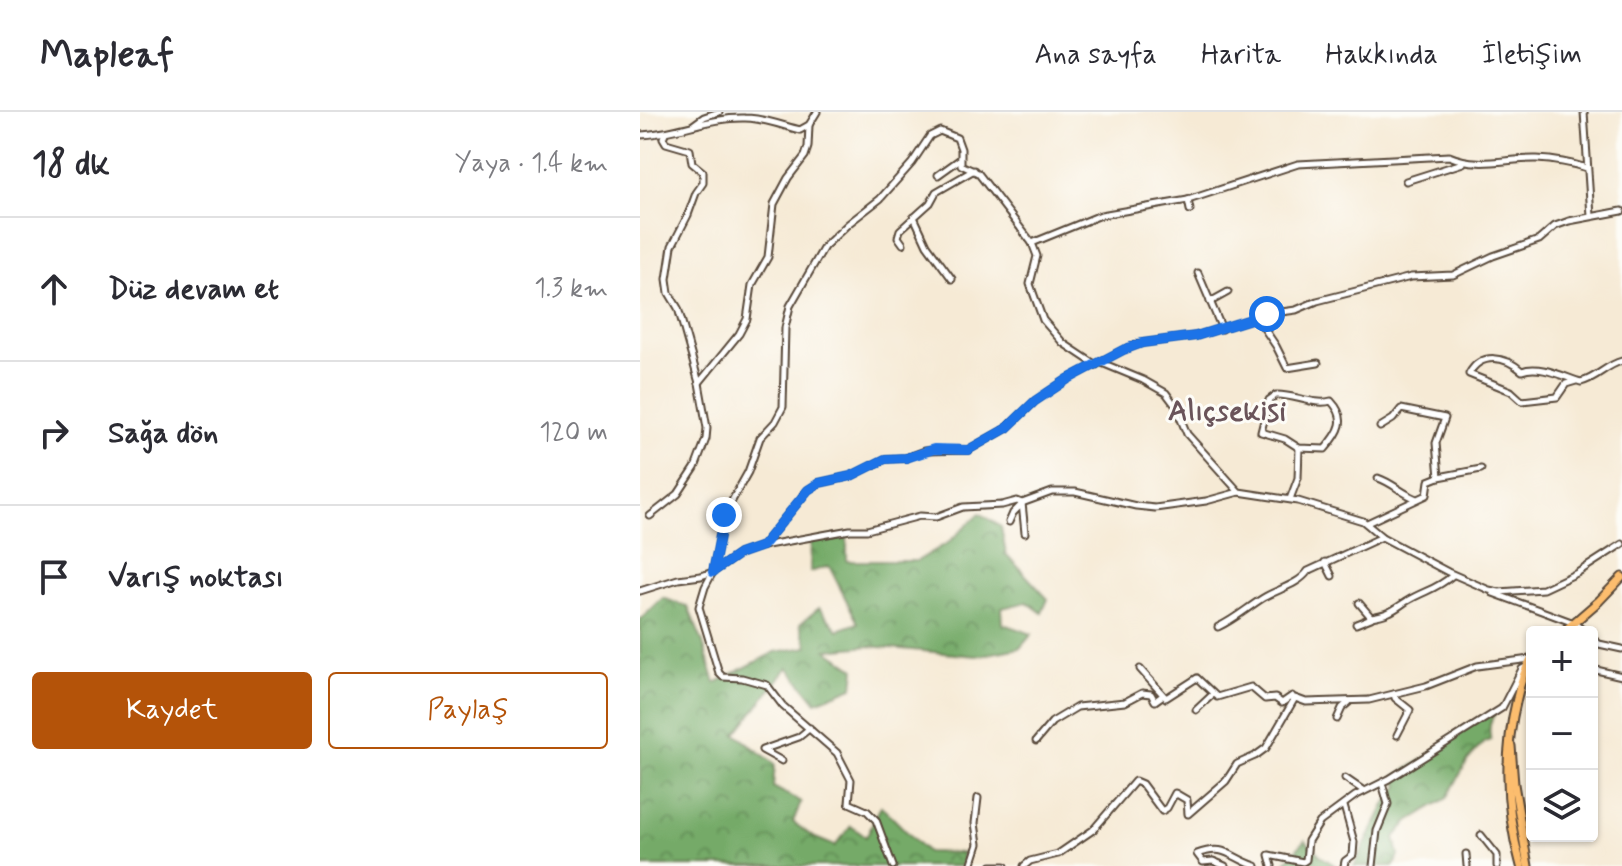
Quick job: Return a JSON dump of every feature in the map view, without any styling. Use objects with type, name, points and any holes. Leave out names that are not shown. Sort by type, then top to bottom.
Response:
[{"type":"main road","points":[[1570,626],[1622,577]]},
{"type":"main road","points":[[1521,866],[1507,774],[1507,744],[1520,683],[1526,670]]},
{"type":"main road","points":[[1512,715],[1514,784],[1528,866]]},
{"type":"street","points":[[693,126],[699,120],[719,112]]},
{"type":"street","points":[[699,383],[739,334],[747,319],[752,285],[768,257],[774,204],[805,156],[809,125],[817,112]]},
{"type":"street","points":[[1584,112],[1591,216]]},
{"type":"street","points":[[640,135],[749,118],[800,130],[809,125]]},
{"type":"street","points":[[893,866],[876,820],[867,811],[849,803],[851,780],[837,753],[783,706],[767,685],[742,678],[723,677],[719,673],[699,607],[713,572],[724,515],[748,472],[760,438],[781,413],[787,312],[824,247],[880,199],[933,134],[940,131],[957,138],[963,167],[974,170],[1032,243],[1037,256],[1030,284],[1043,320],[1063,343],[1099,364],[1143,380],[1166,393],[1175,405],[1187,434],[1239,492]]},
{"type":"street","points":[[650,516],[678,494],[702,453],[707,428],[699,383],[667,279],[672,246],[703,183],[703,172],[692,163],[690,150],[666,143],[663,138],[665,133]]},
{"type":"street","points":[[1032,243],[1101,215],[1188,200],[1298,164],[1449,156],[1464,163]]},
{"type":"street","points":[[1406,181],[1464,163],[1535,159],[1587,168]]},
{"type":"street","points":[[938,175],[960,160]]},
{"type":"street","points":[[903,244],[898,233],[930,203],[936,192],[974,170]]},
{"type":"street","points":[[1188,200],[1190,210]]},
{"type":"street","points":[[762,546],[808,490],[819,483],[851,476],[885,459],[906,458],[934,449],[968,450],[1007,428],[1035,401],[1068,379],[1142,343],[1196,336],[1411,277],[1453,275],[1493,256],[1539,240],[1555,226],[1622,211]]},
{"type":"street","points":[[914,217],[927,245],[952,279]]},
{"type":"street","points":[[1198,273],[1222,329]]},
{"type":"street","points":[[1210,302],[1228,292]]},
{"type":"street","points":[[1257,318],[1287,368],[1318,363]]},
{"type":"street","points":[[1576,381],[1534,369],[1522,371],[1514,365],[1484,358],[1474,364],[1469,374],[1511,391],[1522,401],[1557,397],[1566,384],[1591,380],[1611,364],[1622,361]]},
{"type":"street","points":[[1276,395],[1325,403],[1331,401],[1337,408],[1343,422],[1341,429],[1325,449],[1299,448],[1285,439],[1261,432],[1269,400],[1276,395]]},
{"type":"street","points":[[1380,427],[1401,409],[1445,418],[1436,443],[1439,477]]},
{"type":"street","points":[[1290,499],[1298,478],[1299,448]]},
{"type":"street","points":[[1366,523],[1427,495],[1429,481],[1481,469]]},
{"type":"street","points":[[1378,478],[1391,482],[1397,491],[1418,499]]},
{"type":"street","points":[[1009,522],[1022,504],[1052,492],[1075,492],[1155,508],[1206,501],[1239,492],[1290,499],[1366,523],[1382,537],[1453,575],[1578,626]]},
{"type":"street","points":[[640,591],[713,572],[739,554],[762,546],[850,530],[867,530],[920,516],[936,517],[963,507],[1017,501],[1022,504]]},
{"type":"street","points":[[1022,504],[1025,533]]},
{"type":"street","points":[[1218,627],[1325,562],[1382,537]]},
{"type":"street","points":[[1489,590],[1543,589],[1577,573],[1622,544]]},
{"type":"street","points":[[1325,562],[1332,576]]},
{"type":"street","points":[[1356,624],[1394,612],[1408,600],[1441,586],[1453,575]]},
{"type":"street","points":[[1359,603],[1371,617]]},
{"type":"street","points":[[1598,643],[1622,649]]},
{"type":"street","points":[[1036,741],[1052,722],[1077,707],[1125,702],[1142,693],[1151,694],[1155,701],[1162,696],[1171,697],[1196,678],[1217,697],[1251,687],[1264,698],[1275,698],[1279,702],[1286,702],[1294,696],[1304,702],[1350,701],[1369,700],[1426,686],[1477,666],[1526,661]]},
{"type":"street","points":[[1272,866],[1269,855],[1296,864],[1306,860],[1308,841],[1315,826],[1502,708],[1526,665]]},
{"type":"street","points":[[1140,669],[1153,681],[1162,696]]},
{"type":"street","points":[[1598,670],[1622,676]]},
{"type":"street","points":[[1520,683],[1526,682]]},
{"type":"street","points":[[1196,710],[1212,694]]},
{"type":"street","points":[[1394,694],[1410,710],[1397,735]]},
{"type":"street","points":[[1024,866],[1030,861],[1056,855],[1095,829],[1135,781],[1142,784],[1164,811],[1175,793],[1180,794],[1187,800],[1188,814],[1226,781],[1237,764],[1266,748],[1295,698]]},
{"type":"street","points":[[1337,719],[1350,701]]},
{"type":"street","points":[[782,761],[762,750],[799,737],[810,728]]},
{"type":"street","points":[[1345,778],[1365,792]]},
{"type":"street","points":[[1373,866],[1377,831],[1388,804],[1382,783]]},
{"type":"street","points":[[971,866],[978,846],[975,823],[978,798]]},
{"type":"street","points":[[1344,806],[1354,842],[1353,855],[1344,866]]},
{"type":"street","points":[[1481,835],[1492,847],[1497,862],[1489,866]]},
{"type":"street","points":[[1225,866],[1213,861],[1203,862],[1197,854],[1207,849],[1220,849],[1256,866]]},
{"type":"street","points":[[1466,854],[1467,866]]},
{"type":"street","points":[[992,866],[1005,866]]},
{"type":"green space","points":[[980,513],[1001,527],[1006,554],[1048,599],[1042,613],[1027,602],[1002,608],[1003,624],[1032,634],[1020,648],[976,656],[869,646],[827,650],[855,669],[853,687],[816,702],[788,667],[736,734],[775,764],[773,787],[801,802],[793,822],[813,837],[835,846],[851,826],[866,837],[881,806],[927,852],[963,853],[961,866],[640,866],[640,620],[663,598],[688,607],[715,683],[775,652],[808,647],[800,624],[819,608],[838,630],[858,623],[829,566],[810,572],[811,540],[847,534],[847,561],[917,561],[949,542]]},
{"type":"green space","points":[[1495,713],[1490,726],[1491,740],[1484,742],[1468,760],[1447,798],[1409,821],[1395,837],[1399,856],[1394,866],[1354,866],[1385,805],[1399,786],[1394,777],[1425,758],[1466,726]]},
{"type":"green space","points":[[1305,840],[1322,857],[1336,866],[1282,866]]},
{"type":"district","name":"Alıçsekisi","points":[[1227,411]]},
{"type":"route","points":[[724,515],[713,572],[729,559],[762,546],[808,490],[819,483],[851,476],[885,459],[906,458],[934,449],[968,450],[1007,428],[1035,401],[1068,379],[1123,350],[1142,343],[1196,336],[1267,314]]}]
